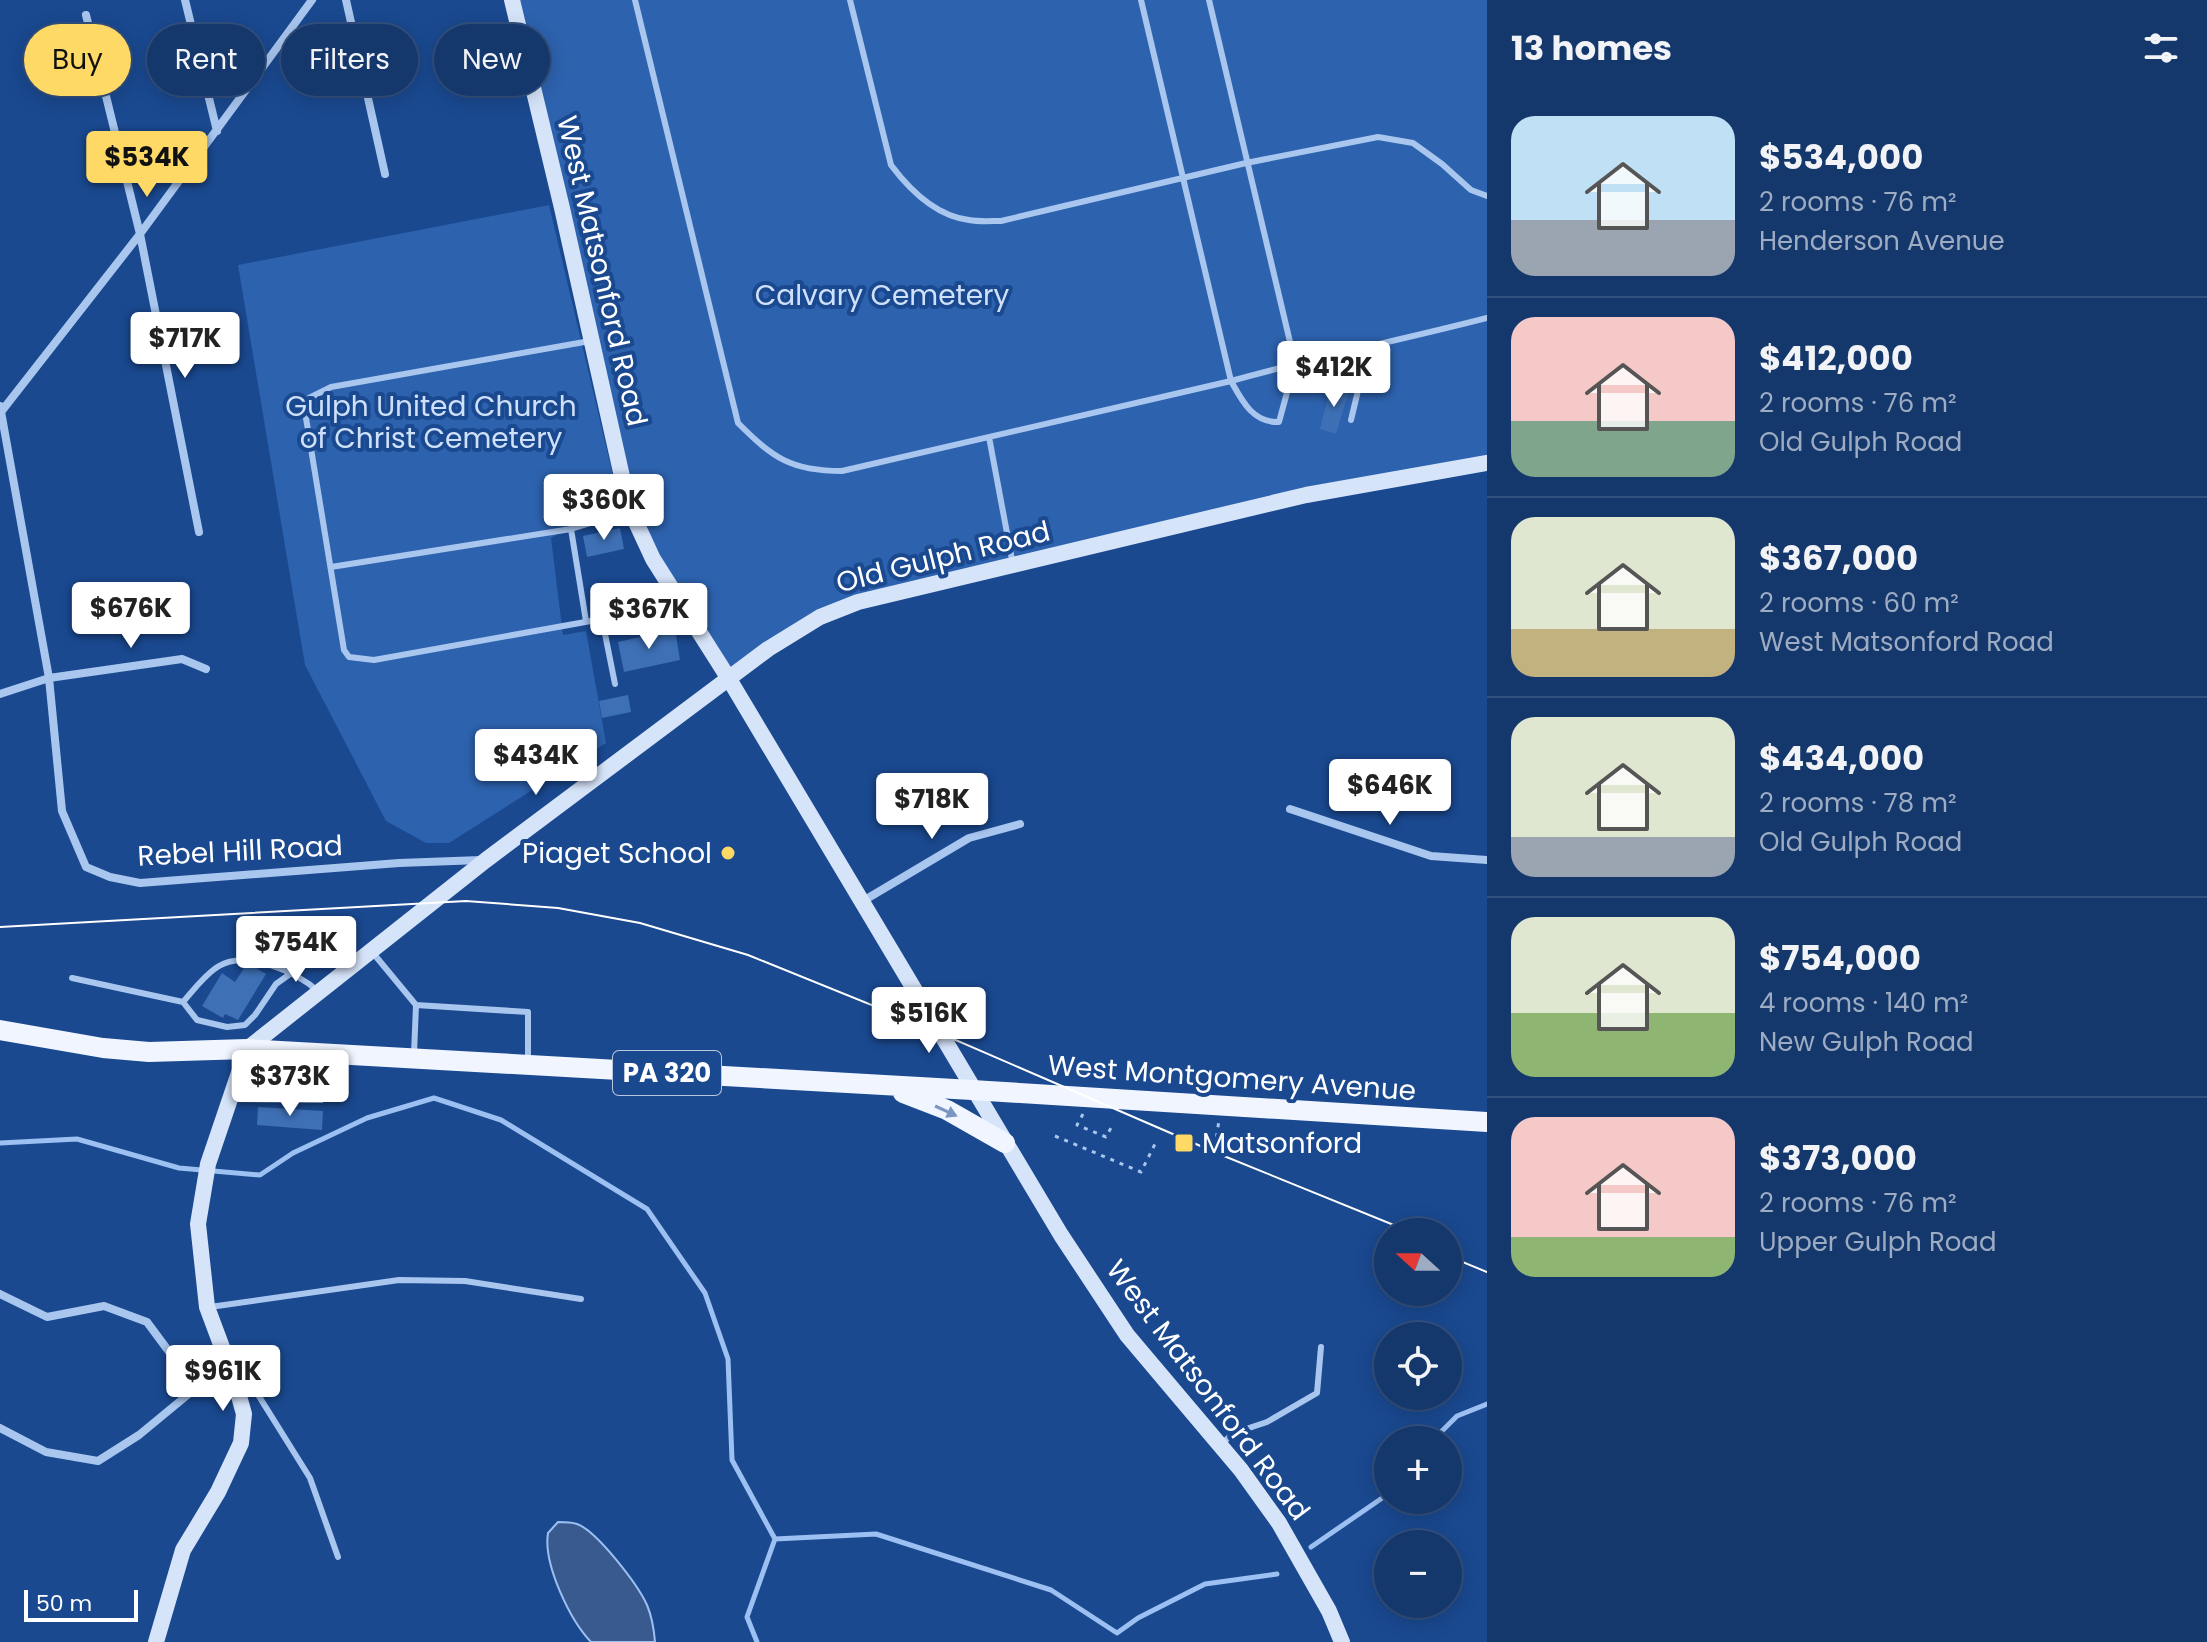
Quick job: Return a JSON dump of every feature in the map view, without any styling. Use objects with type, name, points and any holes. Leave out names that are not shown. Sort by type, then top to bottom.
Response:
[{"type":"main road","name":"PA 320","points":[[0,1030],[103,1048],[149,1052],[247,1049],[974,1091]]},
{"type":"main road","points":[[884,1086],[947,1110],[1005,1143]]},
{"type":"main road","name":"West Montgomery Avenue","points":[[974,1091],[1124,1097],[1487,1122]]},
{"type":"street","points":[[185,0],[217,131]]},
{"type":"street","points":[[1,409],[140,234],[312,0]]},
{"type":"street","points":[[346,0],[385,174]]},
{"type":"street","name":"West Matsonford Road","points":[[512,0],[634,518],[653,559],[863,901],[1061,1235],[1127,1335],[1220,1445],[1279,1523],[1329,1611],[1342,1642]]},
{"type":"street","points":[[86,15],[140,234],[199,532]]},
{"type":"street","name":"Rebel Hill Road","points":[[1,409],[49,678],[62,811],[86,867],[110,877],[140,883],[399,863],[486,860]]},
{"type":"street","name":"Old Gulph Road","points":[[247,1049],[486,860],[797,629],[820,617],[858,602],[1306,495],[1487,463]]},
{"type":"street","points":[[0,694],[49,678],[182,659],[206,669]]},
{"type":"street","points":[[1290,809],[1431,856],[1487,860]]},
{"type":"street","points":[[863,901],[969,838],[1020,824]]},
{"type":"street","points":[[156,1642],[183,1550],[218,1492],[241,1443],[244,1414],[207,1307],[198,1224],[208,1164],[247,1049]]},
{"type":"street","points":[[0,1294],[47,1317],[104,1306],[147,1322],[196,1388]]},
{"type":"street","points":[[0,1428],[46,1452],[98,1461],[139,1435],[196,1388],[235,1382]]},
{"type":"lane","points":[[635,0],[738,423],[761,446],[784,461],[813,471],[842,471],[1487,318]]},
{"type":"lane","points":[[850,0],[891,165],[907,187],[940,210],[966,220],[1001,221],[1183,177],[1378,137],[1413,143],[1471,190],[1487,196]]},
{"type":"lane","points":[[1141,0],[1231,381],[1252,414],[1279,422],[1295,363],[1209,0]]},
{"type":"lane","points":[[591,341],[331,387],[309,398],[305,408],[344,650],[349,657],[374,660],[602,619],[615,684]]},
{"type":"lane","points":[[1351,420],[1361,378],[1362,350]]},
{"type":"lane","points":[[989,437],[1013,565]]},
{"type":"lane","points":[[331,567],[571,529],[594,522],[634,518]]},
{"type":"lane","points":[[571,529],[586,621]]},
{"type":"lane","points":[[371,950],[416,1005],[414,1059]]},
{"type":"lane","points":[[183,1002],[220,965],[256,961],[276,966],[308,982],[319,992]]},
{"type":"lane","points":[[72,978],[183,1002],[197,1020],[227,1027],[245,1025],[276,984],[290,974]]},
{"type":"lane","points":[[416,1005],[528,1012],[528,1065]]},
{"type":"lane","points":[[228,1099],[321,1100],[324,1053]]},
{"type":"lane","points":[[207,1307],[399,1280],[465,1281],[581,1299]]},
{"type":"lane","points":[[1220,1445],[1234,1433],[1267,1422],[1317,1393],[1321,1347]]},
{"type":"lane","points":[[235,1382],[250,1382],[310,1478],[338,1557]]},
{"type":"path","points":[[1215,1147],[1219,1124]]},
{"type":"path","points":[[1077,1125],[1106,1137],[1112,1126]]},
{"type":"path","points":[[1055,1136],[1141,1172],[1155,1144]]},
{"type":"green space","name":"Calvary Cemetery","points":[[512,0],[1487,0],[1487,463],[858,602],[729,679],[634,518],[535,96],[550,96],[550,24],[518,24]]},
{"type":"green space","name":"Gulph United Church of Christ Cemetery","points":[[549,205],[619,501],[608,511],[587,517],[551,538],[563,635],[586,631],[606,743],[449,843],[426,843],[386,821],[305,665],[238,265]]},
{"type":"shaded area","points":[[558,1522],[575,1523],[585,1529],[616,1560],[647,1605],[655,1642],[591,1642],[567,1606],[554,1575],[548,1533]]},
{"type":"building","points":[[1331,385],[1349,390],[1336,434],[1320,429]]},
{"type":"building","points":[[620,528],[624,549],[587,557],[583,536]]},
{"type":"building","points":[[675,629],[680,660],[624,672],[618,642]]},
{"type":"building","points":[[628,695],[631,712],[602,718],[599,701]]},
{"type":"building","points":[[245,967],[256,968],[266,974],[238,1020],[225,1014],[223,1018],[202,1006],[222,973],[235,982]]},
{"type":"building","points":[[258,1107],[323,1111],[322,1130],[257,1125]]},
{"type":"waterway","points":[[0,1143],[77,1139],[179,1168],[260,1175],[293,1153],[367,1118],[434,1098],[501,1120],[647,1209],[705,1293],[728,1359],[732,1460],[775,1539],[747,1617],[757,1642]]},
{"type":"waterway","points":[[1447,1426],[1457,1416],[1487,1404]]},
{"type":"waterway","points":[[1311,1547],[1374,1504]]},
{"type":"waterway","points":[[775,1539],[876,1534],[1051,1590],[1117,1633],[1138,1618],[1205,1584],[1277,1574]]},
{"type":"tram line","points":[[0,927],[466,901],[558,908],[640,923],[748,955],[1377,1218]]},
{"type":"tram line","points":[[1462,1262],[1487,1272]]},
{"type":"place","name":"Piaget School","points":[[728,853]]},
{"type":"place","name":"Matsonford","points":[[1184,1143]]}]
